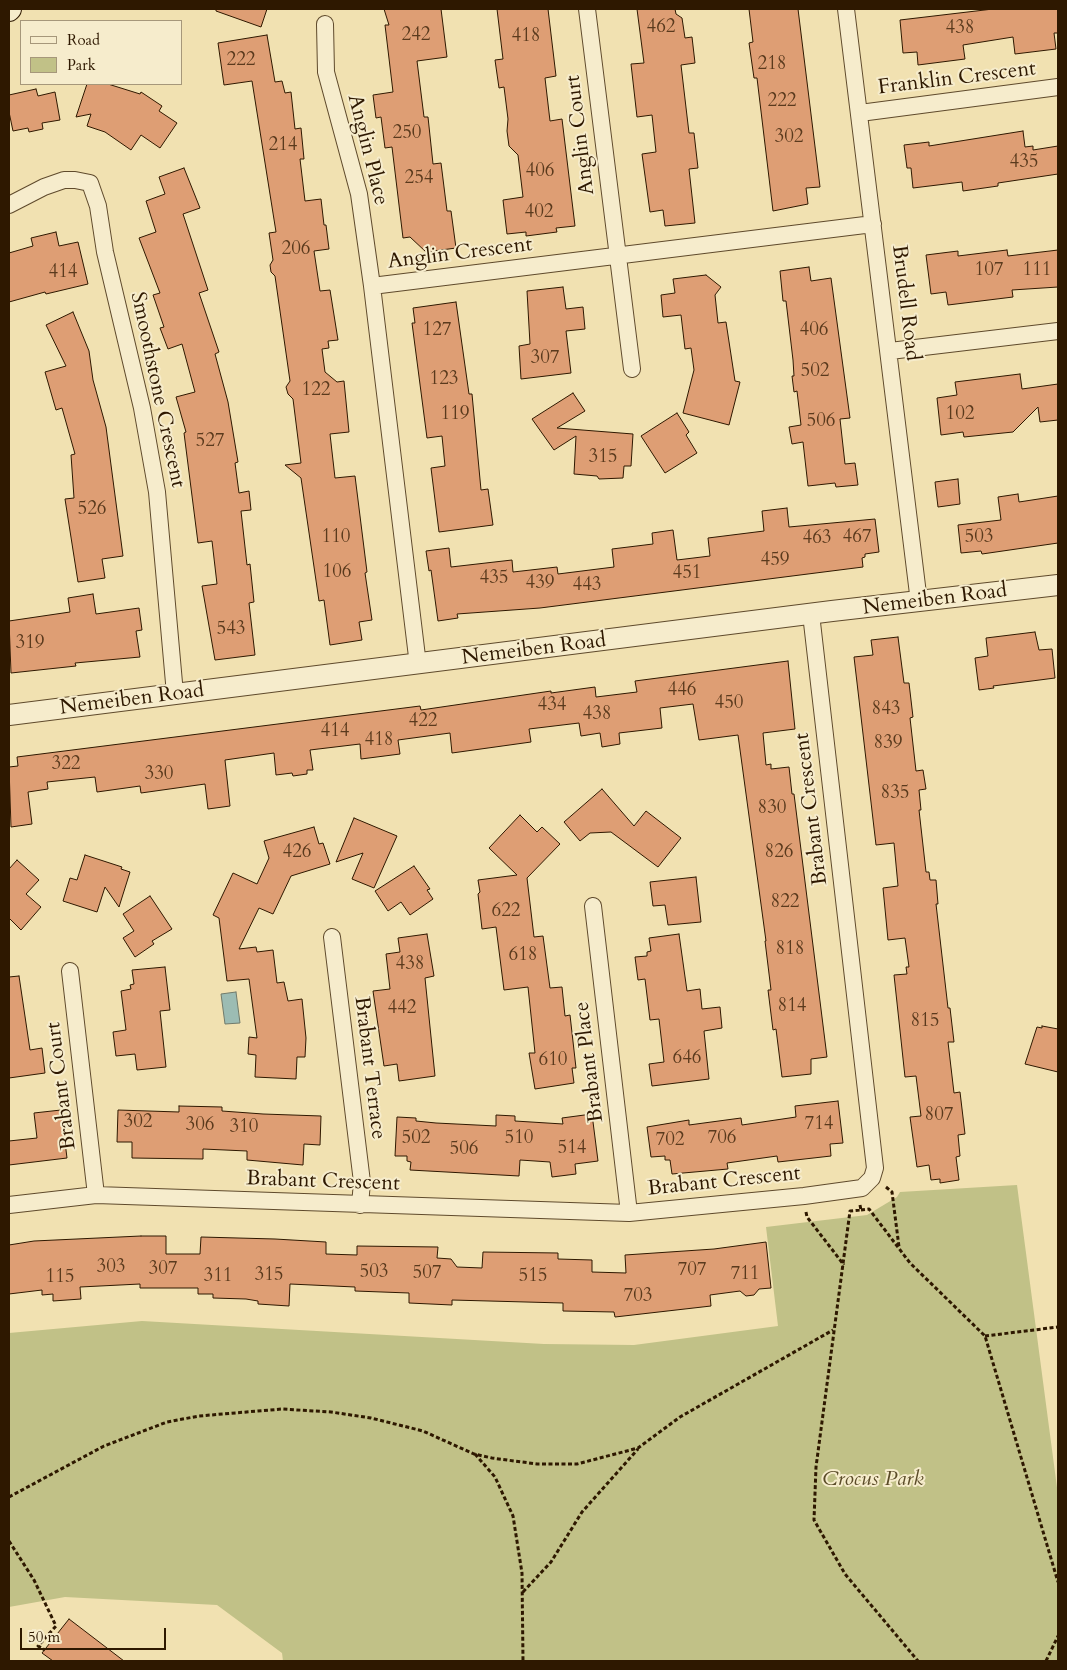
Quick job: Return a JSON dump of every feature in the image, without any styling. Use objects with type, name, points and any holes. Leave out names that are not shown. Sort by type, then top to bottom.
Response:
[{"type":"street","name":"Anglin Court","points":[[587,9],[632,368]]},
{"type":"street","name":"Brudell Road","points":[[846,9],[890,351],[919,602]]},
{"type":"street","name":"Anglin Place","points":[[325,24],[326,72],[359,194],[372,286]]},
{"type":"street","name":"Franklin Crescent","points":[[860,113],[1058,87]]},
{"type":"street","name":"Smoothstone Crescent","points":[[9,205],[44,187],[64,180],[75,180],[90,183],[98,206],[106,252],[142,408],[158,492],[175,694]]},
{"type":"street","name":"Anglin Crescent","points":[[418,665],[372,286],[873,224]]},
{"type":"street","points":[[890,351],[1058,331]]},
{"type":"street","name":"Nemeiben Road","points":[[9,715],[811,614],[1058,585]]},
{"type":"street","name":"Brabant Crescent","points":[[9,1205],[96,1195],[360,1206],[629,1213],[856,1190],[872,1178],[875,1168],[811,614]]},
{"type":"street","name":"Brabant Place","points":[[593,906],[629,1213]]},
{"type":"street","name":"Brabant Terrace","points":[[332,937],[362,1182],[360,1206]]},
{"type":"street","name":"Brabant Court","points":[[70,971],[96,1195]]},
{"type":"path","points":[[856,1190],[861,1210]]},
{"type":"path","points":[[892,1192],[899,1248]]},
{"type":"path","points":[[918,1661],[846,1574],[814,1520],[816,1467],[833,1330],[845,1266],[850,1211],[869,1209],[910,1263],[985,1336],[1058,1582]]},
{"type":"path","points":[[807,1217],[845,1266]]},
{"type":"path","points":[[985,1336],[1058,1327]]},
{"type":"path","points":[[523,1592],[551,1562],[582,1512],[638,1448],[680,1417],[833,1330]]},
{"type":"path","points":[[9,1497],[119,1439],[167,1422],[199,1416],[282,1409],[331,1412],[370,1418],[423,1432],[474,1454],[537,1464],[576,1464],[638,1448]]},
{"type":"path","points":[[474,1454],[495,1477],[514,1516],[523,1592],[524,1661]]},
{"type":"path","points":[[9,1540],[34,1580],[56,1626],[38,1646],[45,1650]]},
{"type":"path","points":[[1046,1661],[1058,1636]]},
{"type":"green space","name":"Crocus Park","points":[[1017,1185],[1058,1495],[1058,1661],[283,1661],[282,1653],[217,1605],[65,1597],[9,1607],[9,1333],[142,1321],[544,1344],[634,1345],[778,1326],[766,1227],[867,1215],[897,1197],[900,1192]]},
{"type":"water","points":[[236,992],[240,1023],[225,1024],[221,994]]},
{"type":"building","points":[[216,9],[267,9],[261,27],[216,11]]},
{"type":"building","points":[[384,9],[441,9],[447,57],[417,61],[424,117],[428,117],[433,164],[441,163],[447,211],[451,211],[456,248],[426,252],[410,237],[403,238],[392,147],[385,148],[381,117],[376,118],[373,95],[393,92],[385,25],[389,25]]},
{"type":"building","points":[[497,9],[548,9],[556,76],[545,78],[550,121],[562,119],[575,226],[556,228],[557,232],[526,236],[526,232],[507,234],[503,200],[523,197],[518,155],[509,146],[504,87],[499,88],[495,60],[503,59]]},
{"type":"building","points":[[637,9],[675,9],[676,14],[682,18],[685,38],[692,37],[695,63],[681,65],[689,133],[694,133],[698,168],[689,169],[695,223],[665,226],[663,210],[650,212],[642,154],[656,152],[652,115],[637,117],[631,64],[644,63]]},
{"type":"building","points":[[749,9],[798,9],[820,187],[806,188],[808,204],[773,211],[757,78],[754,78],[749,43],[753,42]]},
{"type":"building","points":[[993,9],[1058,9],[1058,33],[1054,33],[1056,49],[1015,54],[1013,37],[963,45],[965,59],[918,65],[917,52],[903,53],[900,20]]},
{"type":"building","points":[[267,35],[275,82],[282,81],[285,93],[291,92],[295,129],[301,128],[304,159],[300,159],[305,201],[321,199],[324,225],[326,225],[329,249],[314,251],[320,291],[330,290],[338,340],[328,341],[329,348],[322,349],[325,372],[337,382],[344,381],[349,432],[330,434],[335,478],[355,476],[372,620],[359,622],[362,640],[330,645],[324,600],[319,601],[301,478],[285,465],[301,463],[293,399],[288,394],[286,387],[290,381],[275,276],[271,272],[270,265],[273,260],[269,233],[276,232],[252,81],[224,85],[218,43]]},
{"type":"building","points":[[87,85],[111,85],[140,94],[141,92],[162,106],[159,111],[177,123],[160,148],[141,135],[131,150],[105,132],[87,126],[91,114],[76,117]]},
{"type":"building","points":[[36,89],[38,96],[55,92],[60,120],[42,123],[43,129],[29,132],[28,128],[13,131],[9,112],[9,95]]},
{"type":"building","points":[[1023,131],[1025,147],[1033,146],[1033,150],[1058,146],[1058,174],[998,183],[998,186],[963,191],[962,182],[913,188],[911,168],[907,168],[904,145],[929,142],[929,146]]},
{"type":"building","points":[[184,168],[200,208],[183,214],[208,290],[199,293],[219,352],[215,354],[228,402],[238,462],[235,463],[239,493],[249,491],[251,510],[241,511],[247,565],[250,564],[254,602],[249,603],[255,655],[215,660],[202,586],[217,584],[212,541],[198,543],[184,433],[186,432],[176,397],[195,392],[182,344],[168,349],[160,328],[164,327],[153,295],[160,293],[139,238],[156,232],[146,201],[165,194],[159,177]]},
{"type":"building","points":[[56,232],[59,246],[78,242],[88,284],[46,294],[45,292],[9,302],[9,253],[33,246],[31,238]]},
{"type":"building","points":[[1007,250],[1008,256],[1058,250],[1058,287],[1012,290],[1013,297],[948,305],[946,292],[931,294],[926,255],[958,251],[958,256]]},
{"type":"building","points":[[809,267],[811,281],[831,278],[850,418],[840,419],[845,464],[855,463],[858,485],[836,487],[835,483],[808,486],[803,442],[792,444],[789,427],[801,425],[797,391],[794,392],[793,360],[786,301],[783,301],[780,271]]},
{"type":"building","points":[[706,275],[721,287],[715,295],[718,323],[726,322],[735,381],[740,382],[729,425],[683,413],[694,370],[691,348],[685,349],[681,315],[663,317],[661,295],[675,293],[673,279]]},
{"type":"building","points":[[563,287],[566,309],[583,307],[585,329],[566,331],[571,373],[521,379],[519,346],[530,344],[527,291]]},
{"type":"building","points":[[456,302],[469,394],[472,394],[481,490],[488,489],[493,525],[439,532],[431,468],[445,466],[442,436],[427,438],[412,323],[415,323],[413,308]]},
{"type":"building","points":[[73,312],[89,351],[93,380],[106,427],[123,556],[102,559],[105,578],[78,582],[65,499],[74,498],[71,455],[75,454],[62,408],[56,410],[45,372],[66,366],[46,325]]},
{"type":"building","points":[[1020,374],[1022,389],[1058,384],[1058,420],[1040,422],[1038,407],[1013,432],[964,437],[963,432],[941,435],[937,398],[957,395],[955,382]]},
{"type":"building","points":[[573,393],[585,411],[557,428],[633,434],[631,466],[624,466],[623,478],[599,479],[597,476],[574,474],[576,436],[554,450],[532,419]]},
{"type":"building","points":[[677,413],[689,432],[686,435],[697,453],[665,473],[641,436]]},
{"type":"building","points":[[958,479],[960,504],[938,507],[935,482]]},
{"type":"building","points":[[1018,494],[1019,502],[1058,496],[1058,543],[982,554],[981,551],[961,553],[958,525],[1001,520],[998,497]]},
{"type":"building","points":[[787,508],[789,527],[875,519],[879,552],[865,554],[865,557],[862,558],[863,567],[540,608],[457,614],[458,618],[438,621],[431,570],[429,571],[426,551],[449,548],[451,567],[512,560],[513,572],[557,567],[558,574],[614,567],[612,549],[653,544],[652,533],[673,530],[677,560],[710,556],[708,538],[764,531],[762,511]]},
{"type":"building","points":[[93,594],[96,614],[139,608],[142,630],[136,631],[140,657],[75,663],[76,666],[11,673],[9,621],[70,612],[68,598]]},
{"type":"building","points":[[1035,632],[1039,650],[1052,649],[1055,678],[993,686],[994,688],[979,690],[975,658],[988,656],[986,638]]},
{"type":"building","points":[[898,637],[904,683],[909,683],[913,717],[910,718],[916,771],[923,770],[926,789],[919,790],[921,810],[919,810],[926,872],[929,872],[930,880],[936,880],[938,904],[936,904],[948,1008],[950,1008],[954,1042],[948,1042],[954,1093],[960,1092],[965,1134],[958,1135],[960,1156],[956,1157],[959,1180],[940,1183],[940,1179],[931,1180],[929,1165],[917,1167],[910,1117],[921,1116],[916,1076],[905,1077],[894,975],[907,974],[906,967],[909,967],[905,938],[888,940],[883,888],[898,886],[894,843],[876,845],[854,657],[873,655],[871,640]]},
{"type":"building","points":[[788,661],[795,729],[763,733],[766,765],[771,764],[771,769],[789,767],[792,794],[794,794],[827,1057],[811,1059],[811,1074],[782,1077],[776,1029],[773,1030],[768,990],[771,990],[766,941],[738,735],[699,740],[693,704],[660,708],[662,728],[619,733],[620,744],[602,747],[600,733],[581,736],[579,723],[529,729],[531,742],[452,753],[450,733],[398,740],[400,754],[361,759],[360,744],[310,750],[313,770],[307,770],[307,774],[293,776],[292,773],[276,775],[274,753],[225,760],[230,806],[208,809],[205,784],[141,793],[140,786],[97,792],[95,777],[47,782],[48,789],[28,792],[32,824],[11,827],[9,767],[18,766],[17,757],[420,706],[421,710],[551,691],[551,693],[595,687],[596,697],[637,692],[635,681]]},
{"type":"building","points":[[602,789],[634,826],[646,811],[681,838],[658,867],[611,832],[590,833],[580,841],[564,822]]},
{"type":"building","points":[[520,815],[537,832],[542,827],[560,844],[527,878],[534,937],[543,936],[550,988],[562,987],[565,1016],[570,1015],[576,1068],[572,1068],[574,1083],[535,1089],[529,1053],[535,1053],[528,987],[504,990],[496,927],[482,929],[478,894],[480,892],[478,880],[517,875],[489,848]]},
{"type":"building","points":[[354,818],[397,836],[374,888],[352,879],[363,853],[336,862]]},
{"type":"building","points":[[314,827],[319,844],[323,843],[330,864],[291,876],[273,914],[259,908],[239,949],[256,947],[257,952],[273,950],[277,983],[284,982],[288,1001],[302,999],[306,1038],[305,1057],[297,1057],[296,1079],[255,1077],[256,1055],[248,1054],[249,1037],[257,1038],[249,979],[227,981],[219,918],[213,915],[233,873],[257,884],[269,858],[264,841]]},
{"type":"building","points":[[85,855],[122,867],[121,869],[130,872],[119,907],[105,887],[97,912],[63,901],[70,878],[77,880]]},
{"type":"building","points":[[17,860],[39,880],[26,894],[41,907],[21,930],[9,918],[9,869]]},
{"type":"building","points":[[414,866],[430,889],[427,890],[433,899],[410,915],[401,902],[388,911],[375,891]]},
{"type":"building","points":[[696,877],[701,922],[668,925],[665,905],[653,906],[650,882]]},
{"type":"building","points":[[150,896],[172,929],[152,941],[154,944],[135,957],[123,938],[134,931],[123,914]]},
{"type":"building","points":[[427,934],[434,976],[425,978],[435,1076],[399,1081],[397,1064],[384,1066],[373,991],[390,989],[386,954],[400,952],[398,938]]},
{"type":"building","points":[[679,934],[687,991],[700,989],[702,1009],[720,1007],[722,1028],[704,1031],[709,1079],[652,1086],[649,1064],[664,1062],[659,1019],[650,1020],[645,979],[638,980],[635,957],[647,956],[647,952],[651,951],[649,938]]},
{"type":"building","points":[[165,967],[170,1010],[160,1011],[166,1067],[137,1070],[135,1054],[116,1056],[113,1032],[126,1030],[121,991],[131,989],[130,985],[134,984],[132,970]]},
{"type":"building","points":[[19,976],[30,1050],[42,1048],[45,1073],[9,1078],[9,977]]},
{"type":"building","points":[[1042,1026],[1058,1029],[1058,1072],[1025,1064],[1037,1027],[1042,1028]]},
{"type":"building","points":[[838,1101],[843,1143],[830,1144],[831,1156],[778,1162],[777,1156],[727,1163],[728,1169],[672,1174],[670,1160],[665,1160],[665,1156],[651,1157],[647,1127],[689,1120],[689,1125],[741,1118],[742,1125],[796,1117],[795,1106]]},
{"type":"building","points":[[179,1106],[222,1107],[222,1111],[263,1114],[321,1116],[320,1145],[304,1144],[303,1165],[247,1160],[247,1151],[203,1149],[203,1159],[132,1158],[132,1142],[117,1142],[118,1110],[179,1112]]},
{"type":"building","points":[[61,1110],[67,1158],[9,1165],[9,1141],[37,1138],[34,1113]]},
{"type":"building","points":[[592,1114],[598,1161],[575,1164],[576,1174],[552,1177],[550,1162],[520,1160],[519,1176],[410,1170],[411,1162],[407,1161],[407,1156],[395,1156],[397,1117],[416,1118],[416,1121],[436,1123],[496,1126],[496,1115],[515,1116],[515,1121],[563,1124],[562,1118]]},
{"type":"building","points":[[166,1236],[166,1254],[200,1254],[201,1237],[275,1239],[326,1242],[326,1254],[357,1255],[357,1246],[438,1247],[437,1258],[451,1259],[457,1267],[482,1268],[483,1252],[558,1253],[558,1259],[592,1260],[592,1272],[626,1273],[625,1255],[714,1249],[766,1242],[771,1288],[759,1289],[754,1295],[746,1296],[740,1291],[710,1295],[711,1306],[615,1317],[614,1312],[563,1311],[563,1303],[452,1300],[452,1305],[409,1303],[409,1293],[355,1291],[355,1287],[290,1284],[289,1306],[258,1304],[258,1301],[246,1299],[213,1298],[213,1294],[198,1294],[198,1288],[140,1288],[140,1284],[80,1287],[81,1299],[53,1301],[53,1294],[42,1295],[42,1290],[9,1294],[9,1245],[34,1241]]},
{"type":"building","points":[[69,1619],[124,1661],[53,1661],[42,1653]]}]
